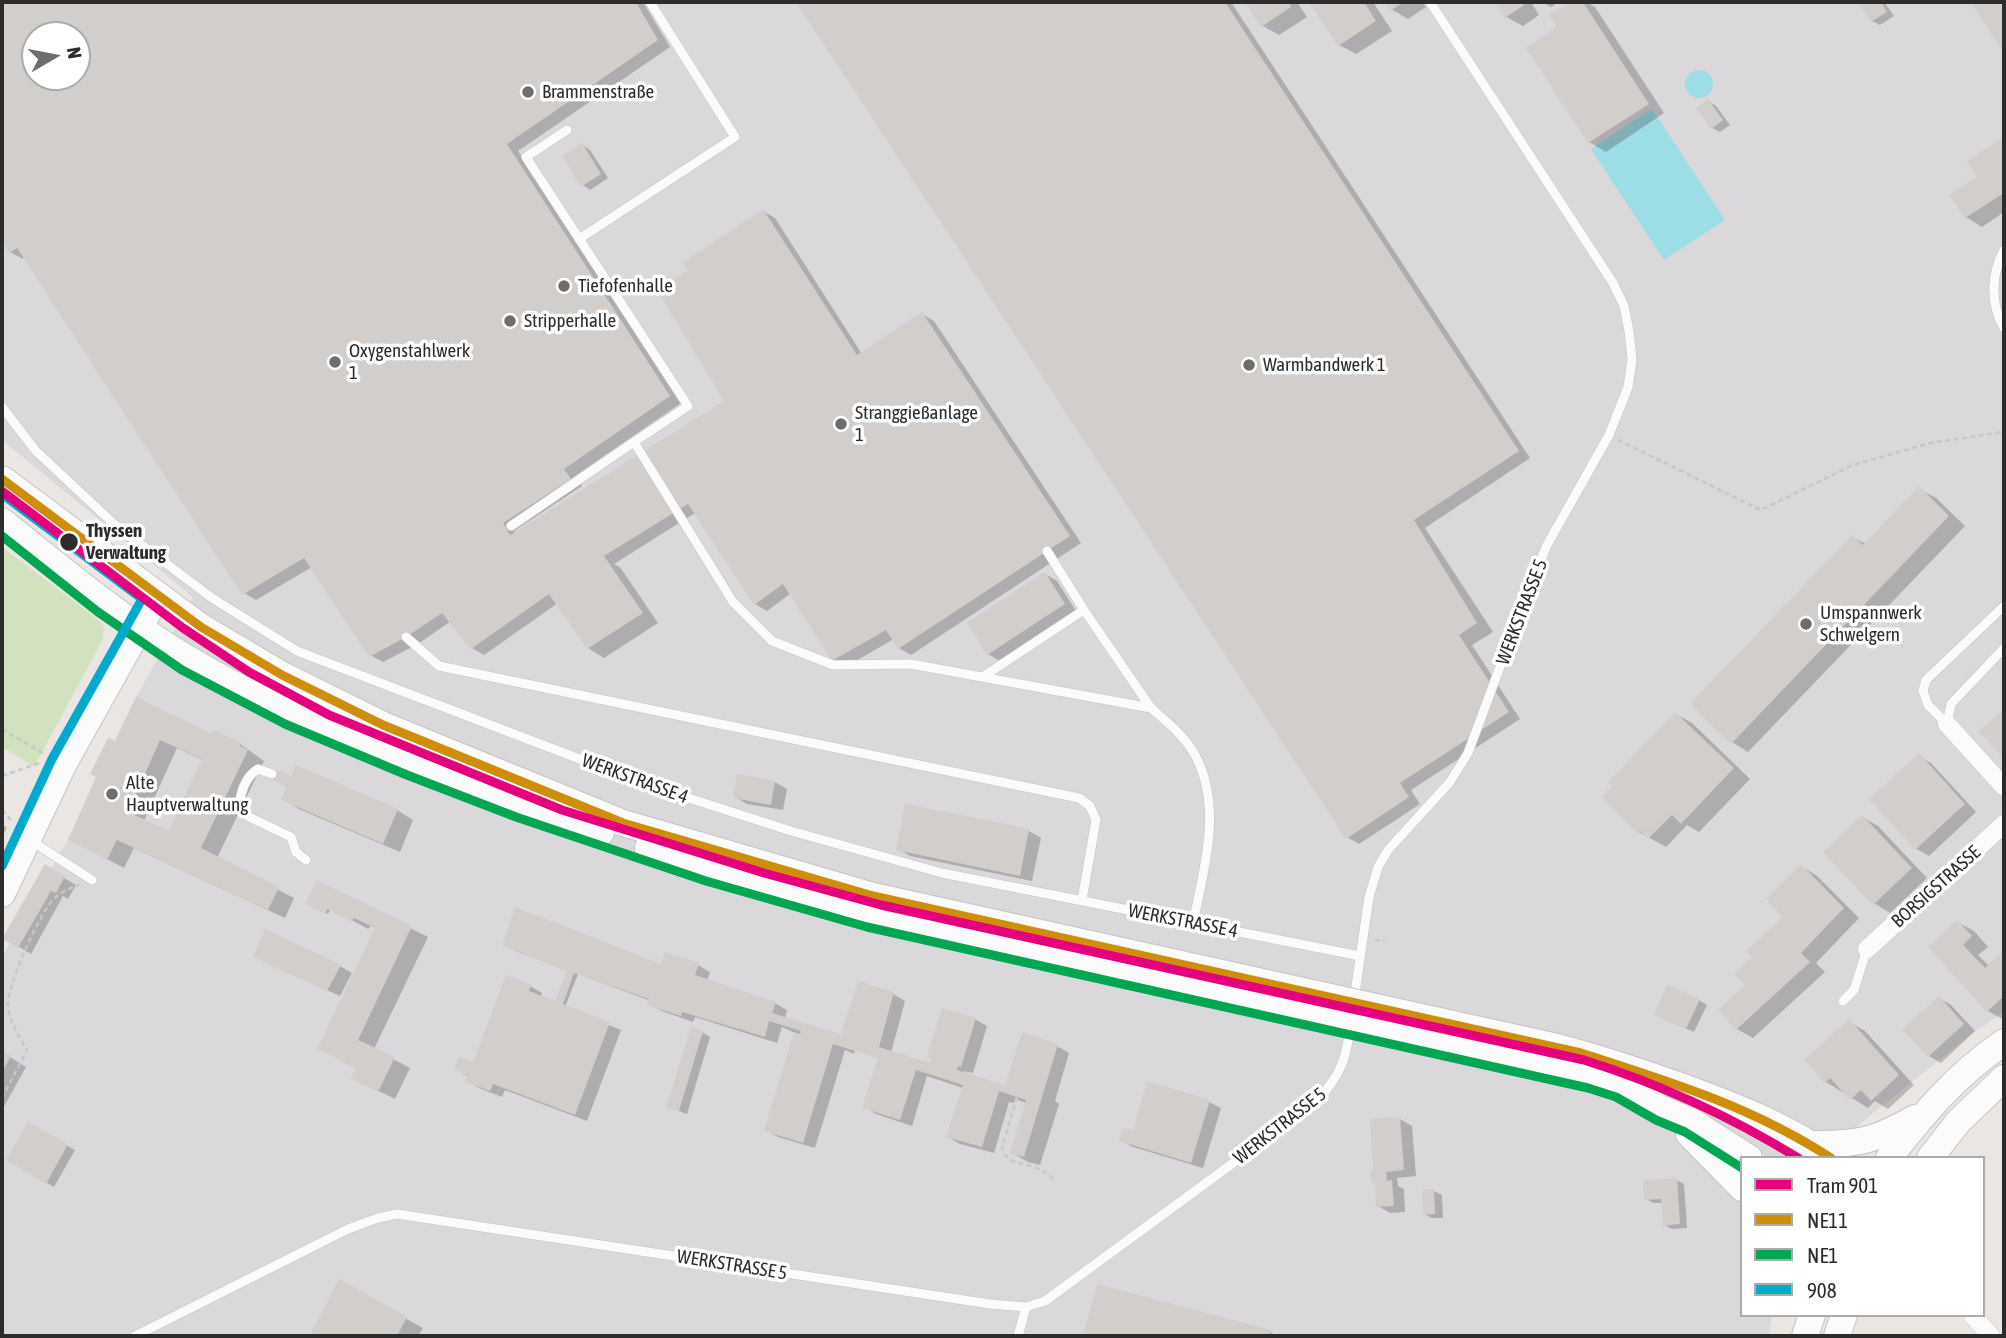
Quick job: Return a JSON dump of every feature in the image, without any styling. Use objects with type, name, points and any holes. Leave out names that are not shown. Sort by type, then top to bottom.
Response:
[{"type":"main road","points":[[2,479],[158,596],[201,626],[282,675],[383,726],[623,823],[873,896],[1322,1005]]},
{"type":"main road","points":[[2,521],[63,570],[188,659],[290,713],[520,805],[710,869],[870,915],[1642,1072],[1749,1112],[1822,1151],[1864,1142],[1926,1112]]},
{"type":"main road","points":[[2,894],[75,743],[158,596]]},
{"type":"main road","points":[[1891,1156],[1926,1112],[1973,1064],[2004,1042]]},
{"type":"main road","points":[[1558,1057],[1690,1121],[1746,1156]]},
{"type":"main road","points":[[1932,1156],[1958,1122],[2004,1077]]},
{"type":"main road","points":[[1662,1109],[1715,1158],[1740,1186]]},
{"type":"main road","points":[[1837,1336],[1843,1317]]},
{"type":"street","points":[[1947,724],[2004,787]]},
{"type":"street","name":"BORSIGSTRASSE","points":[[1867,949],[2004,824]]},
{"type":"street","points":[[1974,1317],[1990,1336]]},
{"type":"lane","points":[[579,239],[735,137],[650,2]]},
{"type":"lane","name":"WERKSTRASSE 5","points":[[135,1336],[348,1229],[397,1214],[990,1304],[1026,1307],[1045,1301],[1315,1102],[1332,1084],[1346,1059],[1369,897],[1378,867],[1388,850],[1450,782],[1468,753],[1547,545],[1609,435],[1628,387],[1632,360],[1624,306],[1613,283],[1430,2]]},
{"type":"lane","points":[[511,526],[688,405],[526,157],[567,130]]},
{"type":"lane","points":[[2004,250],[1995,272],[1994,293],[1998,317],[2004,328]]},
{"type":"lane","name":"WERKSTRASSE 4","points":[[2,407],[36,451],[114,524],[212,598],[296,651],[645,785],[764,823],[943,873],[1360,956]]},
{"type":"lane","points":[[634,442],[733,602],[772,641],[833,665],[911,664],[1151,708]]},
{"type":"lane","points":[[1047,551],[1151,708],[1174,727],[1194,754],[1205,779],[1210,833],[1193,923]]},
{"type":"lane","points":[[1947,724],[1928,705],[1923,691],[1926,680],[2004,606]]},
{"type":"lane","points":[[984,676],[1084,610]]},
{"type":"lane","points":[[406,637],[439,666],[1079,798],[1090,806],[1096,820],[1082,900]]},
{"type":"lane","points":[[1947,724],[1951,704],[2004,649]]},
{"type":"lane","points":[[272,774],[258,769],[251,773],[240,795],[240,808],[249,817],[291,837],[296,852],[306,860]]},
{"type":"lane","points":[[29,839],[92,880]]},
{"type":"lane","points":[[1843,1001],[1854,990],[1867,949]]},
{"type":"lane","points":[[1018,1336],[1026,1307]]},
{"type":"path","points":[[1628,445],[1761,510],[1853,465],[1930,443],[2004,432]]},
{"type":"path","points":[[2,729],[51,758],[2,776]]},
{"type":"path","points":[[2,1098],[27,1050],[15,1030],[8,1004],[16,970],[50,903],[67,889],[92,880]]},
{"type":"path","points":[[1017,1097],[1003,1153],[1009,1160],[1039,1169],[1055,1180]]},
{"type":"shaded area","points":[[2,2],[2004,2],[2004,1012],[1974,1032],[1851,1131],[1835,1156],[1740,1156],[1740,1317],[1772,1317],[1769,1336],[2,1336],[2,957],[68,839],[136,697],[193,597],[2,440]]},
{"type":"green space","points":[[2,547],[95,617],[104,627],[102,641],[34,767],[2,747]]},
{"type":"water","points":[[1699,70],[1709,74],[1713,84],[1709,94],[1699,98],[1689,94],[1685,84],[1689,74]]},
{"type":"water","points":[[1652,109],[1725,220],[1664,260],[1591,149]]},
{"type":"building","name":"Oxygenstahlwerk 1","points":[[2,2],[636,2],[658,40],[507,144],[670,396],[564,469],[571,479],[503,523],[510,535],[724,401],[657,290],[688,270],[682,263],[763,209],[857,355],[922,312],[1070,536],[898,649],[886,630],[832,661],[783,584],[754,605],[688,504],[604,556],[643,613],[587,649],[549,594],[471,649],[442,613],[369,657],[304,558],[242,595],[17,248],[9,253],[2,241]]},
{"type":"building","name":"Warmbandwerk 1","points":[[796,2],[1225,2],[1519,451],[1414,520],[1477,623],[1459,635],[1509,712],[1400,783],[1409,797],[1346,839]]},
{"type":"building","points":[[1245,2],[1288,2],[1291,7],[1261,27]]},
{"type":"building","points":[[1309,2],[1364,2],[1376,21],[1338,46]]},
{"type":"building","points":[[1384,2],[1404,2],[1390,11]]},
{"type":"building","points":[[1495,2],[1522,2],[1524,5],[1505,18]]},
{"type":"building","points":[[1570,2],[1583,2],[1649,104],[1588,143],[1526,48],[1557,27],[1549,15]]},
{"type":"building","points":[[1858,2],[1881,2],[1887,12],[1871,22]]},
{"type":"building","points":[[1971,2],[2004,2],[2004,53]]},
{"type":"building","points":[[1708,99],[1723,120],[1711,129],[1696,108]]},
{"type":"building","points":[[2004,137],[2004,193],[1965,218],[1949,195],[1977,177],[1967,161]]},
{"type":"building","points":[[582,143],[601,174],[581,187],[562,156]]},
{"type":"building","name":"Umspannwerk Schwelgern","points":[[1919,486],[1949,516],[1731,744],[1690,704],[1852,535],[1863,545]]},
{"type":"building","points":[[1045,572],[1065,604],[987,655],[967,623]]},
{"type":"building","name":"Alte Hauptverwaltung","points":[[136,697],[212,734],[214,730],[241,743],[240,746],[248,750],[201,848],[279,887],[268,910],[117,840],[107,860],[68,840],[96,777],[90,774],[108,738],[115,741]],"holes":[[[160,740],[202,759],[169,831],[128,812]]]},
{"type":"building","points":[[2002,711],[2004,713],[2004,759],[1979,731]]},
{"type":"building","points":[[1675,712],[1734,768],[1681,824],[1672,815],[1648,839],[1640,831],[1638,833],[1601,797],[1612,786],[1608,782]]},
{"type":"building","points":[[1919,753],[1965,804],[1915,850],[1869,799]]},
{"type":"building","points":[[296,765],[398,809],[383,844],[281,800],[287,786],[273,780],[277,770],[291,776]]},
{"type":"building","points":[[737,774],[775,781],[771,805],[733,798]]},
{"type":"building","points":[[905,804],[1029,829],[1020,876],[896,850]]},
{"type":"building","points":[[1862,815],[1912,868],[1873,905],[1823,852]]},
{"type":"building","points":[[45,864],[65,876],[56,893],[51,891],[18,948],[2,939]]},
{"type":"building","points":[[1801,864],[1844,908],[1801,953],[1810,962],[1736,1030],[1718,1010],[1745,985],[1734,974],[1752,957],[1746,951],[1783,917],[1766,899]]},
{"type":"building","points":[[317,880],[412,926],[358,1040],[395,1057],[378,1092],[351,1079],[356,1068],[317,1049],[375,928],[354,918],[351,921],[327,909],[325,914],[305,904]]},
{"type":"building","points":[[515,907],[661,964],[665,952],[699,963],[695,975],[776,1002],[772,1013],[841,1034],[858,981],[894,992],[879,1047],[930,1063],[931,1058],[927,1057],[942,1008],[976,1018],[961,1067],[958,1066],[957,1070],[1005,1085],[1022,1032],[1058,1044],[1024,1157],[1010,1154],[1026,1100],[999,1091],[982,1147],[946,1137],[963,1085],[916,1070],[900,1120],[862,1108],[878,1058],[833,1044],[803,1143],[764,1131],[794,1032],[800,1034],[801,1031],[769,1021],[765,1037],[682,1012],[681,1016],[647,1005],[649,999],[574,973],[563,1004],[610,1022],[575,1115],[493,1084],[490,1091],[465,1082],[468,1075],[454,1070],[459,1057],[473,1062],[506,975],[531,985],[529,991],[555,1001],[567,971],[502,945]]},
{"type":"building","points":[[1957,920],[1972,936],[1963,945],[1985,968],[2004,950],[2004,996],[1987,1012],[1928,947]]},
{"type":"building","points":[[265,929],[341,965],[327,991],[253,957]]},
{"type":"building","points":[[1667,985],[1700,999],[1686,1029],[1654,1015]]},
{"type":"building","points":[[1939,996],[1964,1024],[1928,1057],[1902,1029]]},
{"type":"building","points":[[1849,1019],[1899,1075],[1871,1101],[1861,1090],[1850,1100],[1830,1078],[1825,1083],[1804,1060]]},
{"type":"building","points":[[691,1027],[703,1031],[679,1111],[666,1108]]},
{"type":"building","points":[[2,1050],[11,1056],[2,1072]]},
{"type":"building","points":[[1147,1081],[1210,1100],[1191,1163],[1119,1141],[1123,1128],[1133,1131]]},
{"type":"building","points":[[1400,1117],[1404,1170],[1386,1172],[1387,1181],[1392,1180],[1394,1206],[1376,1207],[1375,1183],[1371,1183],[1370,1170],[1373,1170],[1370,1119]]},
{"type":"building","points":[[28,1122],[68,1144],[46,1184],[6,1160]]},
{"type":"building","points":[[1677,1178],[1680,1224],[1663,1226],[1661,1199],[1644,1200],[1643,1180]]},
{"type":"building","points":[[1434,1189],[1435,1214],[1423,1215],[1422,1190]]},
{"type":"building","points":[[339,1279],[407,1317],[397,1336],[309,1336]]},
{"type":"building","points":[[1097,1284],[1271,1330],[1269,1336],[1083,1336]]},
{"type":"tram line","name":"901","points":[[2,491],[183,628],[249,672],[329,715],[562,810],[764,873],[881,905],[1584,1060],[1694,1102],[1747,1128],[1795,1156]]},
{"type":"transit line","name":"NE11","points":[[2,479],[201,627],[282,675],[383,725],[623,823],[873,896],[1581,1053],[1678,1085],[1741,1110],[1828,1156]]},
{"type":"transit line","name":"908","points":[[2,494],[142,599],[52,759],[2,866]]},
{"type":"transit line","name":"NE1","points":[[2,536],[98,612],[182,670],[285,724],[516,817],[706,881],[867,927],[1588,1088],[1616,1097],[1656,1120],[1685,1132],[1740,1167]]},
{"type":"place","name":"Brammenstraße","points":[[528,92]]},
{"type":"place","name":"Tiefofenhalle","points":[[564,286]]},
{"type":"place","name":"Stripperhalle","points":[[510,321]]},
{"type":"place","name":"Oxygenstahlwerk 1","points":[[335,362]]},
{"type":"place","name":"Warmbandwerk 1","points":[[1249,365]]},
{"type":"place","name":"Stranggießanlage 1","points":[[841,424]]},
{"type":"place","name":"Thyssen Verwaltung","points":[[69,542]]},
{"type":"place","name":"Umspannwerk Schwelgern","points":[[1806,624]]},
{"type":"place","name":"Alte Hauptverwaltung","points":[[112,794]]}]
